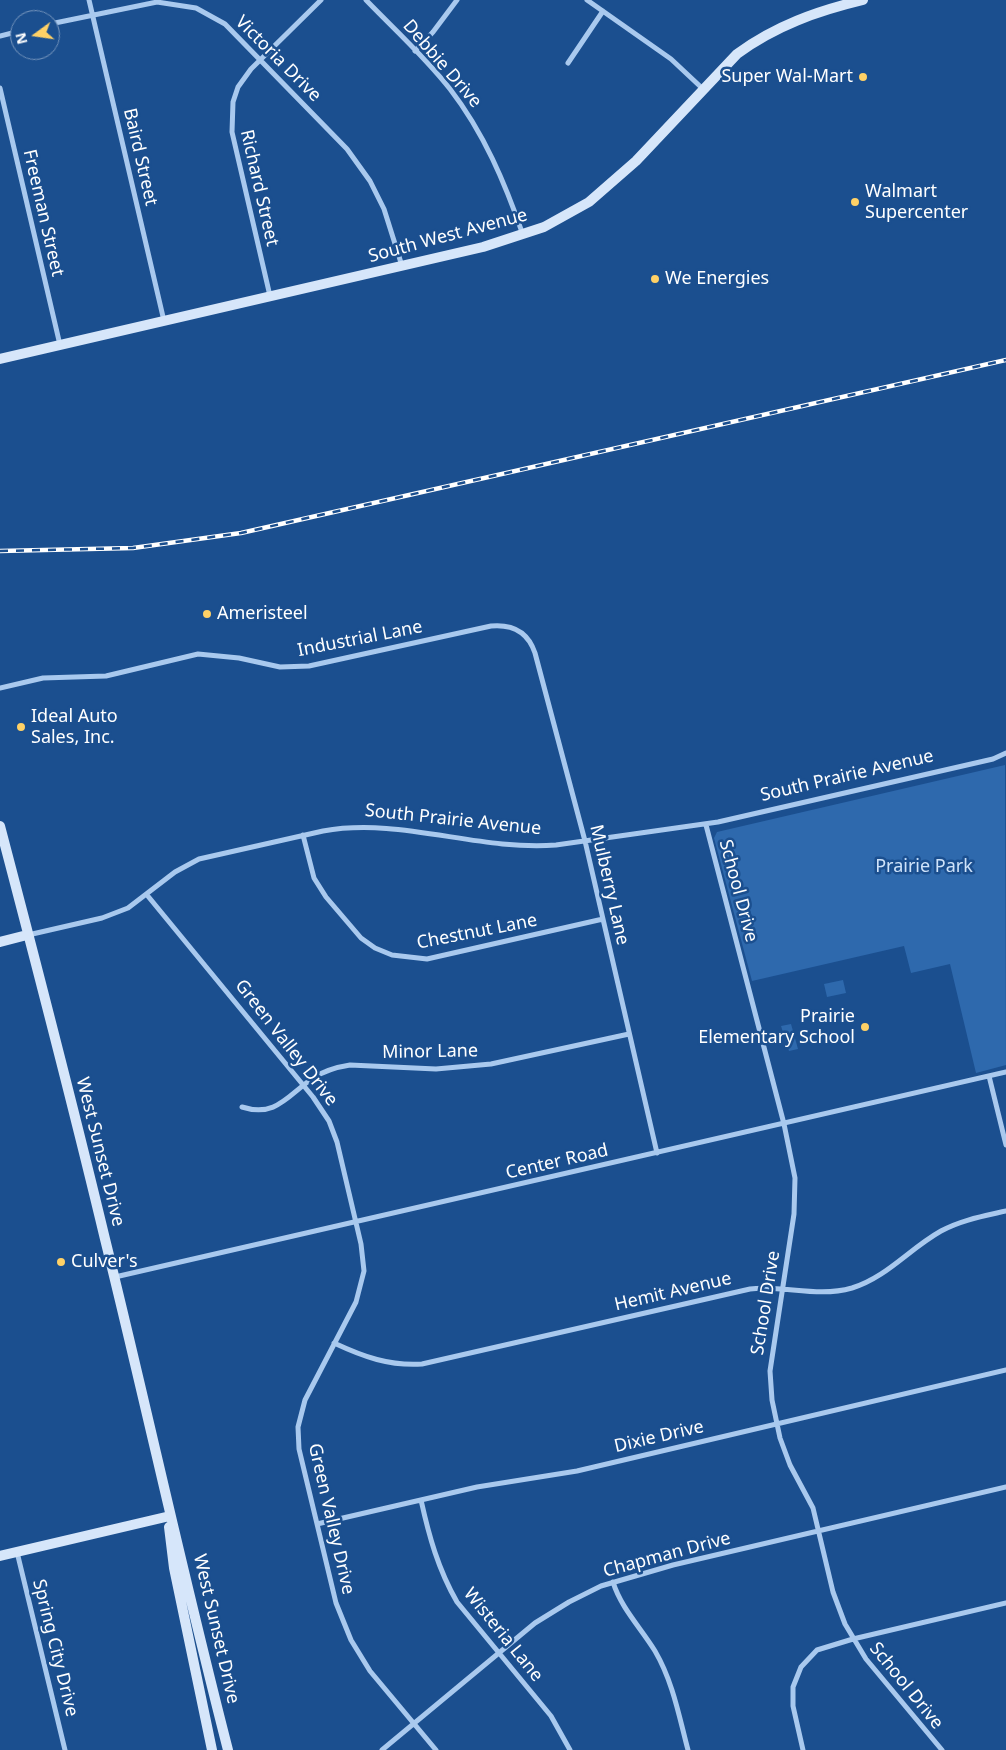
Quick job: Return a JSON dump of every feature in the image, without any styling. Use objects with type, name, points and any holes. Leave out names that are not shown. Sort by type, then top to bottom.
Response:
[{"type":"main road","name":"South West Avenue","points":[[0,359],[402,266],[523,236],[571,214],[604,191],[636,161],[737,54],[770,32],[831,4],[863,0]]},
{"type":"main road","name":"West Sunset Drive","points":[[0,826],[114,1277],[170,1516],[185,1567],[202,1647],[228,1750]]},
{"type":"main road","name":"South Prairie Avenue","points":[[0,942],[27,935]]},
{"type":"main road","name":"West Sunset Drive","points":[[170,1516],[174,1568],[212,1750]]},
{"type":"main road","points":[[0,1556],[170,1516]]},
{"type":"street","name":"Baird Street","points":[[89,0],[164,321]]},
{"type":"street","name":"Richard Street","points":[[270,296],[231,123],[233,102],[238,87],[260,60],[321,0]]},
{"type":"street","name":"Debbie Drive","points":[[366,0],[449,88],[471,119],[499,170],[523,236]]},
{"type":"street","points":[[415,51],[433,32],[457,0]]},
{"type":"street","points":[[587,0],[671,59],[703,89]]},
{"type":"street","name":"Victoria Drive","points":[[60,22],[157,2],[196,8],[225,24],[347,149],[370,181],[391,226],[402,266]]},
{"type":"street","points":[[568,63],[603,11]]},
{"type":"street","name":"Freeman Street","points":[[0,88],[60,344]]},
{"type":"street","name":"Industrial Lane","points":[[0,688],[43,678],[106,676],[198,654],[239,658],[280,667],[309,666],[491,626],[506,626],[519,630]]},
{"type":"street","name":"Mulberry Lane","points":[[519,630],[529,640],[535,653],[585,841],[657,1153]]},
{"type":"street","name":"South Prairie Avenue","points":[[27,935],[102,918],[128,908],[175,872],[198,859],[342,827],[364,826],[513,846],[542,846],[706,825],[987,761],[1006,753]]},
{"type":"street","name":"School Drive","points":[[706,825],[792,1160],[795,1194],[770,1371],[772,1400],[777,1423],[786,1455],[810,1501],[837,1603],[853,1639],[866,1659],[942,1750]]},
{"type":"street","name":"Chestnut Lane","points":[[303,835],[314,878],[326,897],[360,938],[375,948],[392,955],[427,959],[603,919]]},
{"type":"street","name":"Green Valley Drive","points":[[147,895],[304,1086],[324,1112],[334,1131],[364,1260],[363,1278],[356,1302],[305,1400],[298,1427],[299,1449],[336,1603],[351,1640],[370,1672],[436,1750]]},
{"type":"street","name":"Minor Lane","points":[[242,1107],[252,1110],[268,1109],[313,1078],[334,1069],[350,1065],[436,1068],[491,1064],[629,1034]]},
{"type":"street","name":"Center Road","points":[[114,1277],[1006,1072]]},
{"type":"street","points":[[989,1076],[1006,1145]]},
{"type":"street","name":"Hemit Avenue","points":[[334,1343],[376,1361],[395,1364],[422,1364],[750,1289],[764,1288],[816,1293],[852,1287],[885,1273],[942,1231],[963,1222],[1006,1211]]},
{"type":"street","name":"Dixie Drive","points":[[317,1524],[477,1488],[577,1471],[1006,1370]]},
{"type":"street","name":"Chapman Drive","points":[[382,1750],[498,1653],[552,1612],[585,1594],[613,1582],[649,1571],[1006,1487]]},
{"type":"street","name":"Wisteria Lane","points":[[421,1500],[434,1554],[446,1585],[467,1616],[551,1716],[570,1750]]},
{"type":"street","name":"Spring City Drive","points":[[17,1552],[65,1750]]},
{"type":"street","points":[[613,1582],[620,1600],[663,1667],[675,1697],[688,1750]]},
{"type":"street","points":[[803,1750],[792,1699],[798,1674],[806,1661],[817,1650],[853,1639],[1006,1604]]},
{"type":"green space","name":"Prairie Park","points":[[1005,765],[1006,1065],[976,1073],[950,964],[911,973],[904,946],[752,981],[714,838],[717,832]]},
{"type":"green space","points":[[843,980],[846,993],[827,997],[824,984]]},
{"type":"green space","points":[[791,1024],[798,1049],[789,1051],[781,1026]]},
{"type":"railway","points":[[0,551],[133,548],[241,533],[1006,360]]},
{"type":"place","name":"Super Wal-Mart","points":[[863,77]]},
{"type":"place","name":"Walmart Supercenter","points":[[855,202]]},
{"type":"place","name":"We Energies","points":[[655,279]]},
{"type":"place","name":"Ameristeel","points":[[207,614]]},
{"type":"place","name":"Ideal Auto Sales, Inc.","points":[[21,727]]},
{"type":"place","name":"Prairie Elementary School","points":[[865,1027]]},
{"type":"place","name":"Culver's","points":[[61,1262]]}]
